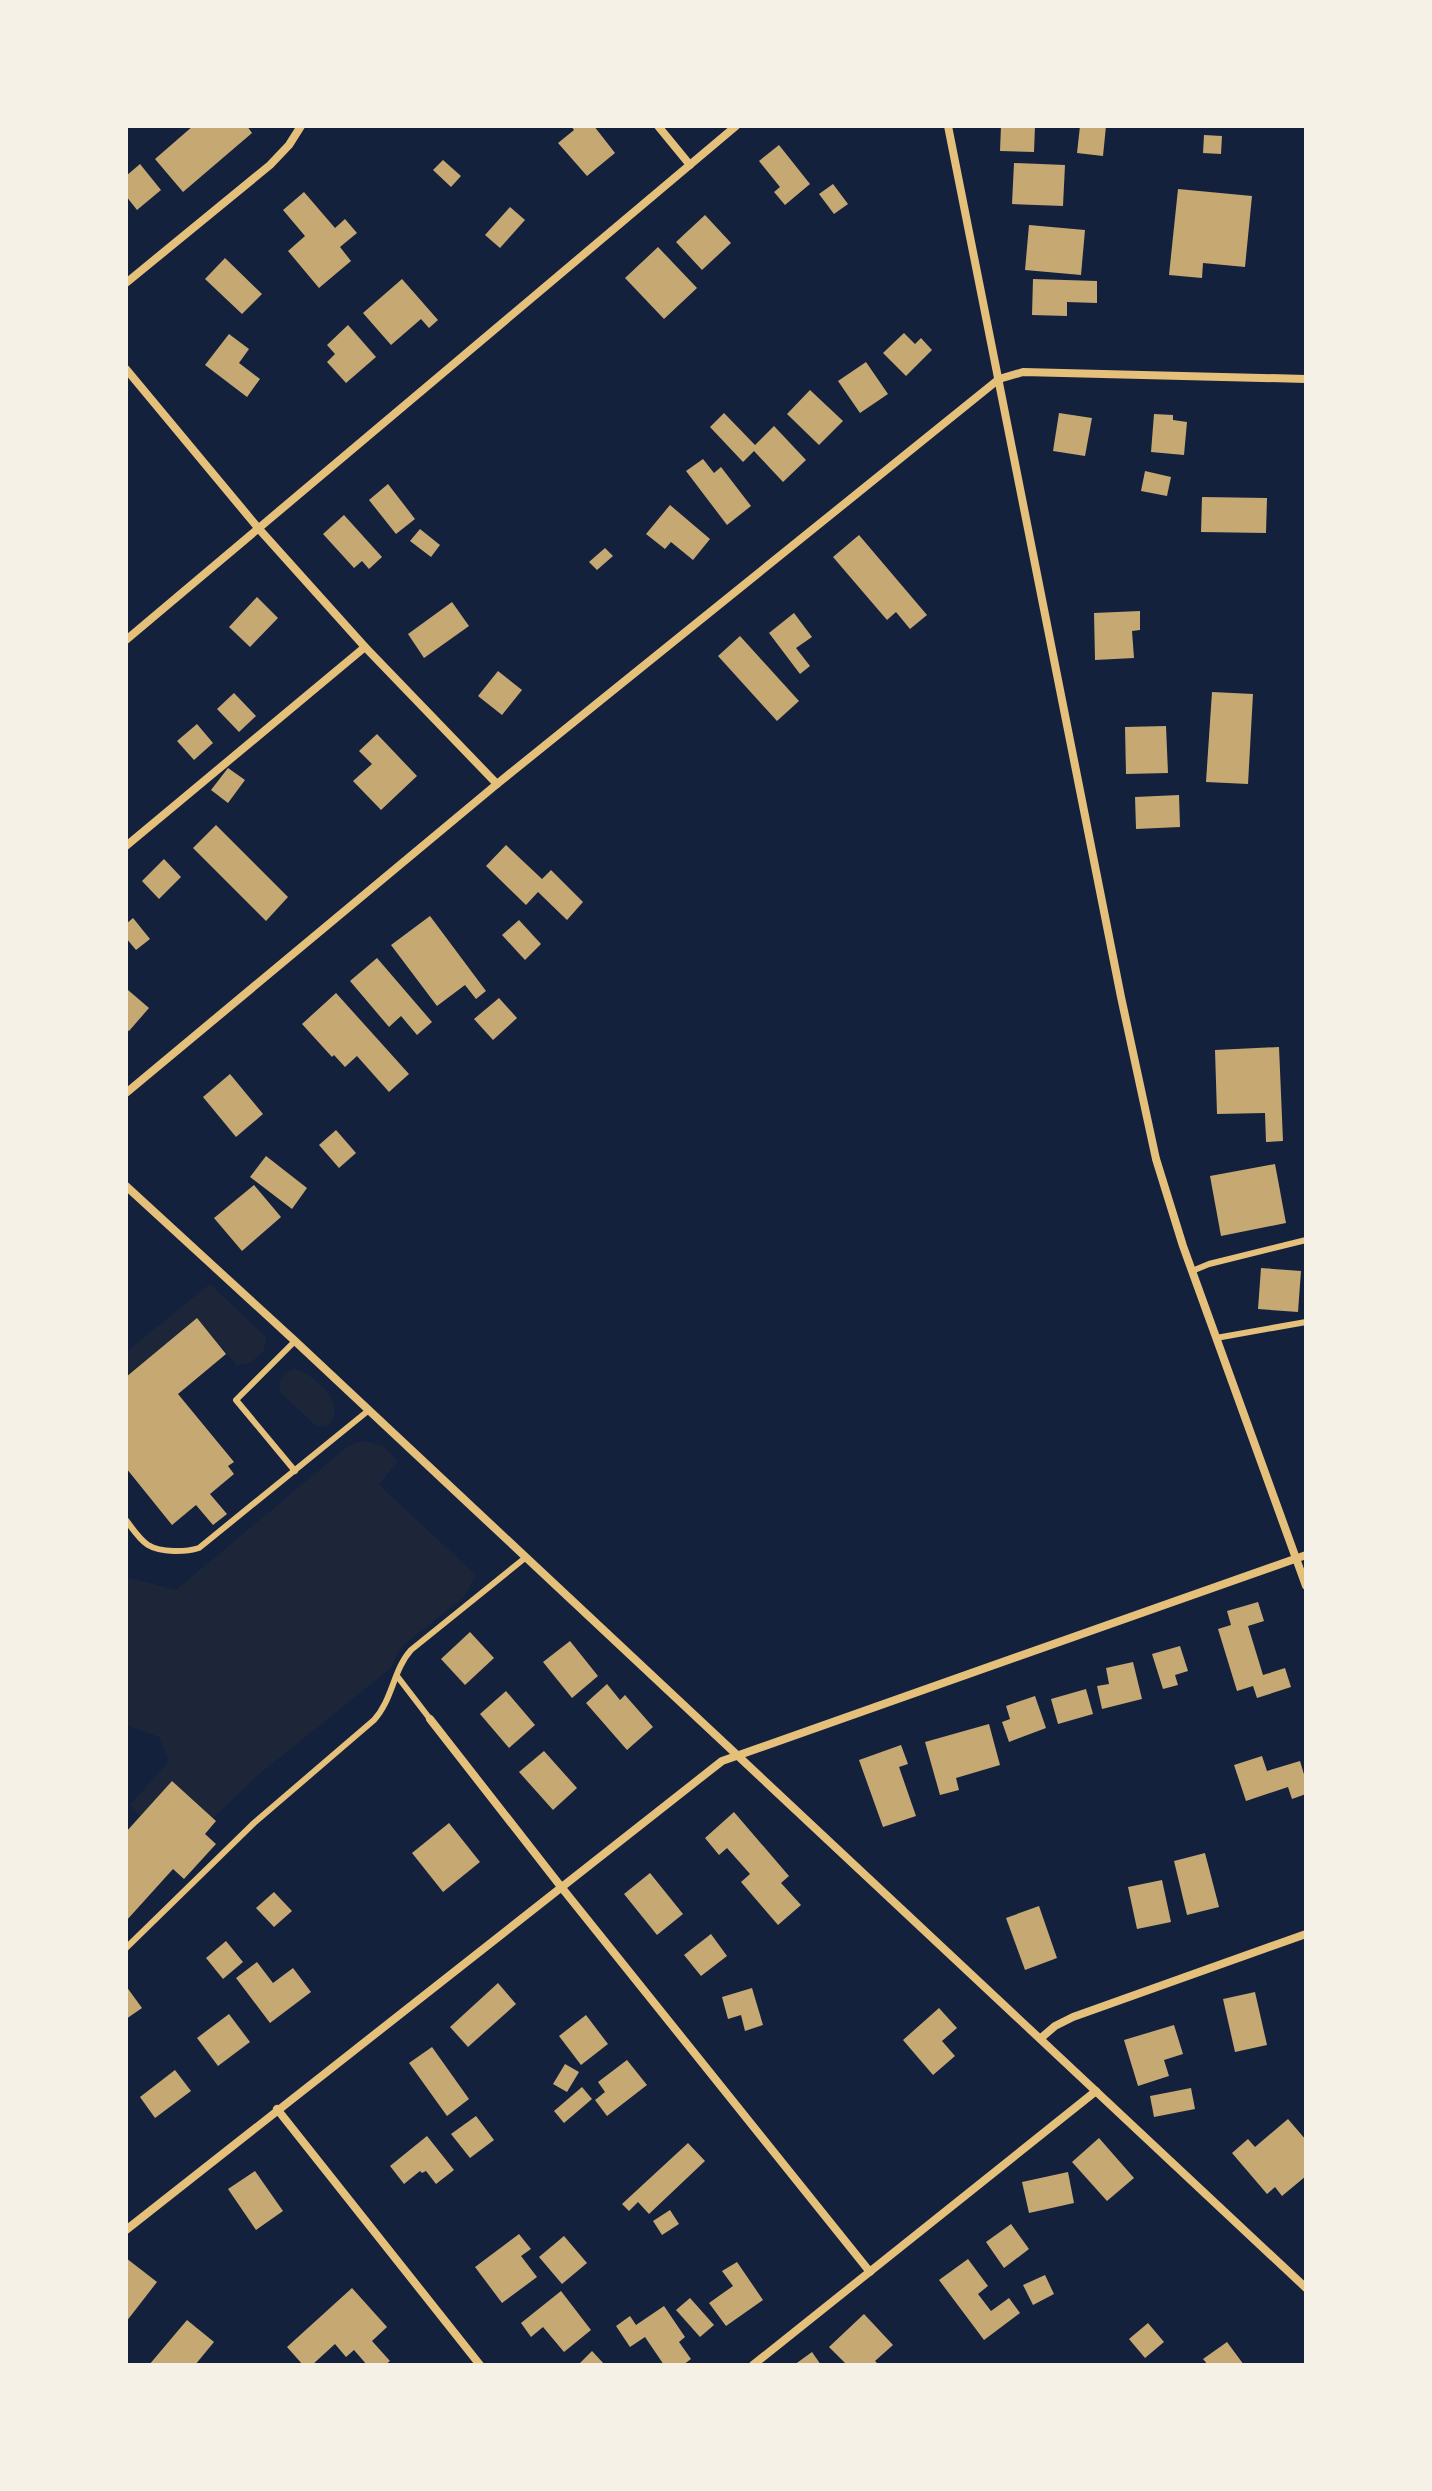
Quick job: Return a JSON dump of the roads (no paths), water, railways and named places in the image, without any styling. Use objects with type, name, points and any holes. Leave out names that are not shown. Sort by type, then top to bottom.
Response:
[{"type":"street","points":[[126,283],[270,165],[289,145],[301,126]]},
{"type":"street","points":[[658,126],[690,165]]},
{"type":"street","points":[[126,640],[736,126]]},
{"type":"street","points":[[948,126],[1143,1104],[1168,1202],[1306,1586]]},
{"type":"street","points":[[126,369],[259,529],[365,647],[497,784]]},
{"type":"street","points":[[126,1093],[497,784],[999,379],[1023,372],[1306,379]]},
{"type":"street","points":[[126,846],[365,647]]},
{"type":"street","points":[[126,1186],[1306,2288]]},
{"type":"street","points":[[126,2230],[711,1769],[736,1756],[1306,1555]]},
{"type":"street","points":[[430,1719],[870,2272]]},
{"type":"street","points":[[1041,2038],[1073,2017],[1306,1934]]},
{"type":"street","points":[[753,2365],[1096,2091]]},
{"type":"street","points":[[277,2109],[480,2365]]},
{"type":"lane","points":[[1192,1271],[1306,1240]]},
{"type":"lane","points":[[1216,1338],[1306,1322]]},
{"type":"lane","points":[[295,1341],[236,1400],[295,1471]]},
{"type":"lane","points":[[126,1520],[140,1538],[153,1547],[191,1550],[207,1544],[369,1410]]},
{"type":"lane","points":[[126,1948],[254,1823],[374,1720],[386,1705],[403,1660],[411,1650],[525,1558]]},
{"type":"lane","points":[[397,1676],[430,1719]]}]
